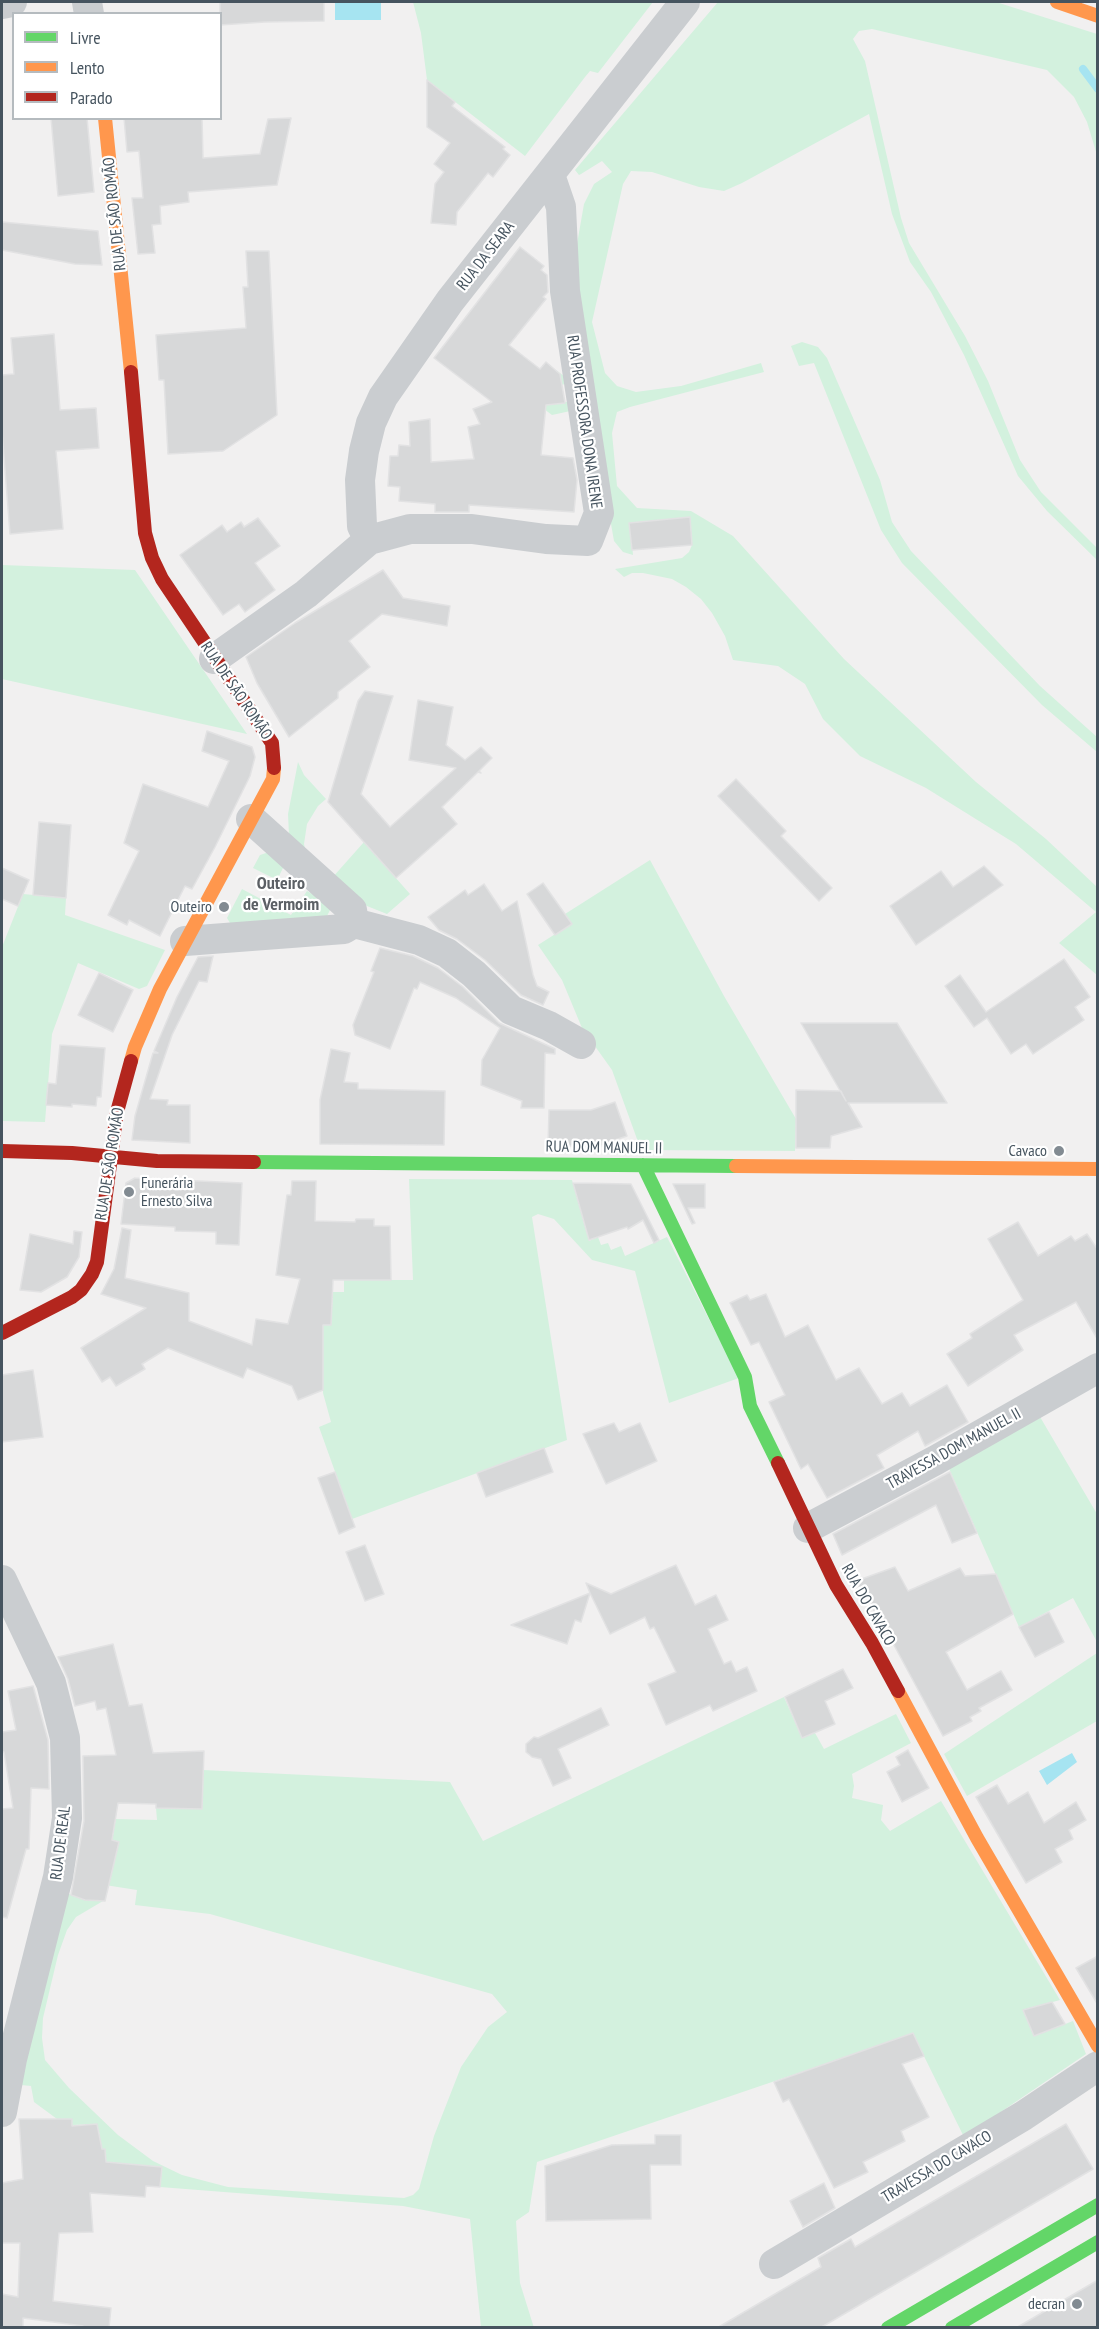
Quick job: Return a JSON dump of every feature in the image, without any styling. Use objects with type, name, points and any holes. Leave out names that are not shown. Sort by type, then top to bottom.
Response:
[{"type":"main road","points":[[1057,2],[1098,16]]},
{"type":"main road","name":"RUA DE SÃO ROMÃO","points":[[2,1333],[72,1297],[88,1282],[97,1262],[117,1112],[135,1047],[151,1007],[273,779],[275,762],[272,743],[162,579],[152,558],[146,534],[105,120]]},
{"type":"main road","name":"RUA DOM MANUEL II","points":[[2,1151],[72,1153],[157,1161],[1098,1169]]},
{"type":"main road","name":"RUA DO CAVACO","points":[[643,1165],[745,1377],[750,1406],[836,1585],[872,1643],[977,1838],[1098,2046]]},
{"type":"main road","points":[[888,2328],[1098,2205]]},
{"type":"main road","points":[[952,2328],[1098,2242]]},
{"type":"street","points":[[2,4],[12,2]]},
{"type":"street","name":"RUA DA SEARA","points":[[369,540],[362,526],[360,480],[371,423],[383,397],[450,301],[679,9]]},
{"type":"street","name":"RUA PROFESSORA DONA IRENE","points":[[214,658],[306,594],[369,540],[410,529],[472,529],[546,539],[588,541],[599,513],[565,291],[561,207],[550,175]]},
{"type":"street","points":[[251,819],[352,910],[354,923]]},
{"type":"street","points":[[185,941],[344,929],[354,923],[419,940],[447,953],[474,974],[511,1010],[549,1026],[581,1044]]},
{"type":"street","name":"TRAVESSA DOM MANUEL II","points":[[808,1528],[936,1460],[1098,1368]]},
{"type":"street","name":"RUA DE REAL","points":[[2,1580],[47,1671],[65,1738],[67,1818],[63,1849],[2,2112]]},
{"type":"street","name":"TRAVESSA DO CAVACO","points":[[774,2264],[1023,2116],[1098,2066]]},
{"type":"green space","points":[[413,2],[653,2],[598,73],[590,71],[585,77],[525,156],[427,80],[421,33]]},
{"type":"green space","points":[[718,2],[996,2],[1097,34],[1097,155],[1087,122],[1074,97],[1047,70],[872,29],[859,31],[853,39],[865,61],[901,218],[909,243],[965,336],[988,381],[1020,460],[1041,492],[1097,548],[1097,560],[1047,511],[1018,476],[964,355],[931,292],[910,262],[892,214],[869,114],[724,191],[699,187],[652,172],[631,171],[623,184],[592,322],[605,373],[617,386],[636,392],[681,386],[761,363],[764,372],[617,412],[612,433],[617,486],[637,508],[691,511],[733,536],[844,659],[976,782],[1046,839],[1097,887],[1097,975],[1059,943],[1096,912],[1016,844],[926,788],[860,756],[823,719],[805,684],[778,666],[733,660],[725,636],[712,613],[701,599],[686,587],[672,579],[643,573],[632,573],[624,577],[615,569],[682,558],[689,552],[692,545],[690,518],[630,523],[633,555],[623,552],[614,541],[573,306],[577,244],[584,204],[594,184],[612,172],[602,161],[579,175],[575,170]]},
{"type":"green space","points":[[802,342],[818,347],[827,358],[880,480],[892,522],[911,551],[1040,686],[1097,737],[1097,752],[1042,705],[902,563],[881,530],[814,363],[799,366],[791,346]]},
{"type":"green space","points":[[556,370],[573,383],[546,387],[549,404],[574,401],[575,410],[552,415],[532,400]]},
{"type":"green space","points":[[2,565],[135,570],[247,734],[2,679]]},
{"type":"green space","points":[[298,762],[304,775],[326,799],[318,806],[307,824],[304,844],[307,857],[289,835],[288,814]]},
{"type":"green space","points":[[364,842],[410,894],[387,914],[367,906],[332,878]]},
{"type":"green space","points":[[269,852],[284,866],[277,880],[253,868],[260,855]]},
{"type":"green space","points":[[650,860],[724,996],[796,1119],[795,1151],[641,1150],[612,1070],[582,1028],[562,980],[538,945],[571,924],[565,914]]},
{"type":"green space","points":[[242,889],[291,915],[307,891],[323,900],[331,908],[325,920],[233,928],[227,918]]},
{"type":"green space","points":[[23,894],[66,898],[65,915],[165,950],[147,986],[139,989],[78,963],[52,1034],[45,1122],[2,1121],[2,947]]},
{"type":"green space","points":[[409,1179],[572,1180],[589,1241],[598,1237],[601,1245],[608,1243],[611,1250],[621,1246],[625,1256],[667,1237],[739,1378],[669,1403],[635,1271],[592,1260],[554,1219],[538,1214],[532,1217],[567,1440],[352,1519],[319,1427],[331,1422],[323,1393],[323,1360],[316,1325],[331,1325],[333,1292],[344,1292],[344,1280],[413,1280]]},
{"type":"green space","points":[[1036,1410],[1097,1514],[1097,1642],[1073,1598],[1019,1627],[947,1464]]},
{"type":"green space","points":[[1097,1653],[1097,1721],[967,1796],[944,1754]]},
{"type":"green space","points":[[784,1697],[802,1738],[815,1733],[824,1749],[896,1714],[911,1743],[852,1774],[854,1786],[852,1798],[883,1805],[881,1820],[890,1831],[941,1801],[1060,2000],[1023,2010],[1034,2036],[1073,2021],[1086,2054],[964,2137],[913,2034],[537,2162],[529,2212],[516,2221],[520,2283],[534,2328],[481,2327],[470,2219],[403,2206],[160,2187],[162,2167],[107,2183],[105,2149],[98,2149],[100,2136],[97,2124],[72,2125],[72,2119],[57,2119],[34,2102],[31,2086],[21,2085],[64,1892],[85,1900],[114,1863],[119,1842],[112,1840],[116,1819],[157,1820],[156,1808],[203,1770],[450,1782],[483,1841]],"holes":[[[105,1885],[137,1890],[135,1905],[210,1914],[492,1994],[507,2012],[488,2027],[461,2067],[434,2136],[419,2189],[413,2195],[404,2198],[228,2187],[182,2175],[153,2161],[118,2135],[69,2088],[45,2060],[42,2038],[43,2018],[58,1955],[67,1930],[76,1917],[103,1901]]]},
{"type":"water","points":[[335,2],[381,2],[381,20],[335,20]]},
{"type":"water","points":[[1072,1753],[1077,1762],[1047,1785],[1039,1771]]},
{"type":"building","points":[[220,2],[324,2],[324,21],[222,25],[222,12],[220,12]]},
{"type":"building","points":[[427,80],[455,102],[452,106],[505,147],[503,149],[510,155],[493,177],[488,173],[457,212],[456,225],[431,223],[435,184],[444,172],[434,164],[450,143],[427,127]]},
{"type":"building","points":[[291,118],[277,185],[188,192],[189,202],[160,206],[161,224],[152,225],[155,253],[138,254],[132,198],[143,198],[139,151],[127,152],[124,120],[202,120],[203,158],[260,154],[268,119]]},
{"type":"building","points":[[51,120],[87,120],[94,192],[58,196]]},
{"type":"building","points":[[2,222],[98,231],[102,265],[75,264],[2,250]]},
{"type":"building","points":[[520,247],[544,266],[541,270],[547,275],[548,292],[543,297],[546,299],[509,345],[540,369],[546,362],[560,374],[565,403],[546,405],[541,455],[573,458],[577,480],[574,512],[469,505],[469,512],[435,512],[435,504],[399,501],[400,487],[388,486],[390,456],[398,456],[399,445],[410,446],[409,422],[430,419],[431,462],[474,459],[468,427],[480,424],[473,409],[492,402],[434,358]]},
{"type":"building","points":[[246,251],[269,251],[277,415],[223,451],[168,454],[164,380],[159,380],[156,335],[246,328],[243,287],[248,287]]},
{"type":"building","points":[[54,334],[60,410],[96,408],[99,448],[56,451],[63,529],[10,534],[2,431],[2,375],[14,374],[11,338]]},
{"type":"building","points":[[690,517],[692,545],[632,550],[629,523]]},
{"type":"building","points":[[258,518],[280,546],[255,563],[275,590],[245,612],[239,604],[223,615],[180,555],[222,525],[227,532],[241,522],[244,527]]},
{"type":"building","points":[[383,570],[403,598],[450,606],[447,626],[382,614],[349,641],[370,667],[338,692],[338,698],[289,737],[257,683],[246,657],[295,623]]},
{"type":"building","points":[[365,691],[393,696],[361,794],[390,827],[456,768],[409,760],[418,700],[453,707],[446,745],[465,760],[481,747],[492,758],[479,771],[481,773],[478,772],[442,807],[457,824],[396,878],[328,802],[358,701]]},
{"type":"building","points":[[207,731],[252,747],[255,757],[250,776],[215,847],[192,889],[185,886],[160,936],[129,920],[127,925],[108,915],[139,851],[124,843],[143,784],[208,807],[229,761],[202,751]]},
{"type":"building","points":[[736,779],[786,831],[781,836],[832,888],[819,901],[718,796]]},
{"type":"building","points":[[39,822],[71,825],[66,898],[33,895]]},
{"type":"building","points":[[984,866],[1003,885],[916,945],[890,906],[941,871],[953,887]]},
{"type":"building","points":[[2,868],[29,880],[18,906],[2,899]]},
{"type":"building","points":[[543,883],[572,924],[555,935],[527,894]]},
{"type":"building","points":[[484,884],[502,911],[517,901],[533,975],[537,986],[549,992],[543,1005],[521,995],[485,960],[457,939],[439,930],[428,917],[465,890],[468,895]]},
{"type":"building","points":[[380,948],[413,956],[438,968],[463,987],[499,1023],[555,1049],[555,1054],[545,1053],[544,1108],[521,1108],[522,1101],[481,1085],[482,1060],[500,1028],[456,998],[420,982],[417,989],[414,988],[390,1049],[355,1035],[353,1025],[374,972],[371,971]]},
{"type":"building","points":[[213,956],[207,982],[199,981],[172,1035],[150,1099],[168,1100],[167,1105],[190,1105],[190,1143],[132,1140],[135,1116],[153,1053],[158,1053],[154,1051],[177,997],[198,957]]},
{"type":"building","points":[[1064,959],[1090,997],[1075,1007],[1084,1020],[1033,1054],[1026,1044],[1011,1054],[987,1018],[974,1027],[945,986],[960,975],[986,1012]]},
{"type":"building","points":[[99,973],[133,990],[113,1032],[78,1015]]},
{"type":"building","points":[[801,1023],[897,1023],[947,1103],[848,1103],[862,1127],[831,1136],[830,1148],[796,1148],[796,1090],[840,1091]]},
{"type":"building","points":[[60,1045],[105,1048],[101,1097],[97,1097],[96,1106],[46,1105],[48,1083],[56,1084]]},
{"type":"building","points":[[331,1049],[350,1053],[344,1082],[358,1083],[358,1089],[445,1091],[444,1145],[320,1144],[320,1100]]},
{"type":"building","points":[[615,1102],[627,1136],[606,1143],[607,1146],[548,1146],[549,1110],[591,1110]]},
{"type":"building","points":[[135,1178],[242,1183],[239,1245],[216,1244],[216,1232],[175,1231],[175,1227],[121,1224],[126,1183]]},
{"type":"building","points":[[292,1181],[316,1181],[315,1221],[355,1222],[356,1219],[374,1219],[374,1226],[390,1226],[391,1280],[333,1280],[331,1325],[323,1325],[323,1390],[298,1400],[292,1386],[247,1368],[243,1378],[168,1348],[142,1364],[145,1369],[116,1386],[110,1377],[102,1382],[81,1348],[146,1308],[101,1294],[114,1269],[122,1228],[131,1230],[125,1278],[189,1293],[189,1321],[252,1345],[256,1319],[288,1324],[300,1279],[276,1275],[287,1195],[291,1195]]},
{"type":"building","points":[[573,1183],[631,1184],[659,1240],[654,1243],[643,1220],[628,1229],[627,1227],[589,1240]]},
{"type":"building","points":[[673,1184],[705,1184],[705,1208],[688,1208],[695,1223],[692,1224]]},
{"type":"building","points":[[1018,1222],[1038,1256],[1071,1236],[1075,1241],[1087,1234],[1098,1250],[1098,1340],[1076,1302],[1014,1335],[1023,1350],[968,1386],[947,1354],[972,1338],[970,1334],[1023,1300],[988,1239]]},
{"type":"building","points":[[74,1231],[82,1232],[79,1257],[67,1277],[41,1292],[20,1290],[30,1234],[73,1244]]},
{"type":"building","points":[[766,1294],[785,1337],[808,1325],[836,1380],[859,1368],[882,1404],[902,1393],[910,1406],[947,1385],[968,1422],[925,1446],[918,1431],[877,1455],[884,1468],[827,1498],[808,1464],[801,1469],[769,1402],[785,1395],[759,1342],[751,1345],[730,1303],[747,1295],[750,1300]]},
{"type":"building","points":[[33,1370],[43,1437],[2,1442],[2,1375]]},
{"type":"building","points":[[614,1423],[619,1432],[640,1423],[657,1461],[606,1484],[583,1434]]},
{"type":"building","points":[[544,1448],[553,1472],[486,1497],[477,1473]]},
{"type":"building","points":[[335,1472],[355,1527],[339,1534],[318,1478]]},
{"type":"building","points":[[950,1472],[977,1533],[952,1543],[936,1505],[842,1555],[833,1534]]},
{"type":"building","points":[[365,1545],[384,1594],[365,1601],[346,1552]]},
{"type":"building","points":[[676,1565],[695,1605],[716,1595],[728,1620],[708,1629],[724,1664],[731,1661],[736,1672],[747,1667],[757,1691],[713,1711],[710,1705],[666,1725],[648,1684],[676,1672],[654,1627],[650,1629],[645,1617],[610,1634],[586,1583],[611,1594]]},
{"type":"building","points":[[895,1567],[908,1591],[960,1568],[965,1576],[996,1574],[1013,1614],[946,1652],[967,1690],[1001,1671],[1012,1690],[979,1708],[981,1711],[970,1717],[972,1721],[943,1736],[888,1634],[856,1581]]},
{"type":"building","points":[[590,1593],[581,1622],[575,1620],[567,1644],[511,1625]]},
{"type":"building","points":[[1049,1612],[1064,1642],[1035,1657],[1019,1627]]},
{"type":"building","points":[[113,1644],[129,1706],[142,1704],[153,1753],[204,1751],[202,1809],[156,1808],[156,1804],[118,1803],[112,1840],[119,1842],[105,1901],[85,1900],[71,1895],[84,1821],[83,1756],[116,1755],[106,1708],[97,1710],[95,1701],[75,1706],[68,1679],[58,1657]]},
{"type":"building","points":[[843,1669],[853,1688],[825,1701],[835,1724],[802,1738],[785,1697]]},
{"type":"building","points":[[33,1686],[48,1740],[49,1789],[31,1788],[29,1849],[26,1849],[7,1918],[2,1917],[2,1809],[13,1808],[4,1752],[2,1752],[2,1732],[16,1730],[8,1691]]},
{"type":"building","points":[[601,1708],[609,1725],[558,1749],[571,1778],[553,1786],[541,1759],[532,1757],[526,1752],[526,1744],[534,1737],[538,1738]]},
{"type":"building","points":[[908,1750],[929,1788],[902,1802],[887,1772],[900,1765],[896,1757]]},
{"type":"building","points":[[997,1785],[1008,1804],[1028,1792],[1044,1823],[1076,1802],[1086,1820],[1069,1830],[1073,1839],[1055,1849],[1062,1862],[1026,1883],[976,1797]]},
{"type":"building","points":[[1098,1956],[1098,2005],[1076,1968]]},
{"type":"building","points":[[1052,2002],[1065,2024],[1034,2036],[1023,2010]]},
{"type":"building","points":[[913,2033],[924,2056],[902,2064],[929,2117],[901,2131],[905,2141],[863,2162],[868,2172],[834,2188],[789,2099],[783,2102],[774,2082]]},
{"type":"building","points":[[19,2119],[72,2119],[72,2126],[97,2124],[102,2149],[105,2149],[106,2162],[162,2167],[160,2187],[146,2186],[145,2197],[90,2193],[93,2232],[59,2233],[53,2301],[111,2308],[109,2328],[83,2328],[83,2326],[23,2318],[23,2328],[2,2328],[2,2294],[18,2297],[20,2243],[2,2243],[2,2183],[23,2179]]},
{"type":"building","points":[[1066,2124],[1093,2169],[820,2328],[717,2328],[821,2267],[818,2258],[851,2239],[855,2247]]},
{"type":"building","points":[[655,2135],[681,2135],[681,2165],[650,2165],[651,2219],[546,2221],[545,2166],[612,2145],[655,2144]]},
{"type":"building","points":[[824,2183],[835,2208],[803,2227],[790,2201]]},
{"type":"building","name":"decran","points":[[1098,2280],[1098,2328],[1016,2328]]},
{"type":"waterway","points":[[1083,69],[1098,89]]},
{"type":"traffic: fast","points":[[254,1162],[736,1166]]},
{"type":"traffic: fast","points":[[643,1165],[745,1377],[750,1406],[778,1463]]},
{"type":"traffic: fast","points":[[888,2328],[1098,2205]]},
{"type":"traffic: fast","points":[[952,2328],[1098,2242]]},
{"type":"traffic: slow","points":[[1057,2],[1098,16]]},
{"type":"traffic: slow","points":[[105,120],[131,372]]},
{"type":"traffic: slow","points":[[131,1061],[160,989],[273,779],[274,768]]},
{"type":"traffic: slow","points":[[736,1166],[1098,1169]]},
{"type":"traffic: slow","points":[[898,1691],[977,1838],[1098,2046]]},
{"type":"traffic: jam","points":[[131,372],[145,533],[152,558],[162,579],[272,743],[274,768]]},
{"type":"traffic: jam","points":[[2,1333],[72,1297],[81,1290],[92,1274],[97,1262],[117,1112],[131,1061]]},
{"type":"traffic: jam","points":[[2,1151],[72,1153],[157,1161],[254,1162]]},
{"type":"traffic: jam","points":[[778,1463],[836,1585],[898,1691]]},
{"type":"place","name":"Outeiro","points":[[224,907]]},
{"type":"place","name":"Cavaco","points":[[1059,1151]]},
{"type":"place","name":"Funerária Ernesto Silva","points":[[129,1192]]},
{"type":"place","name":"decran","points":[[1077,2304]]},
{"type":"district","name":"Outeiro de Vermoim","points":[[281,894]]}]
